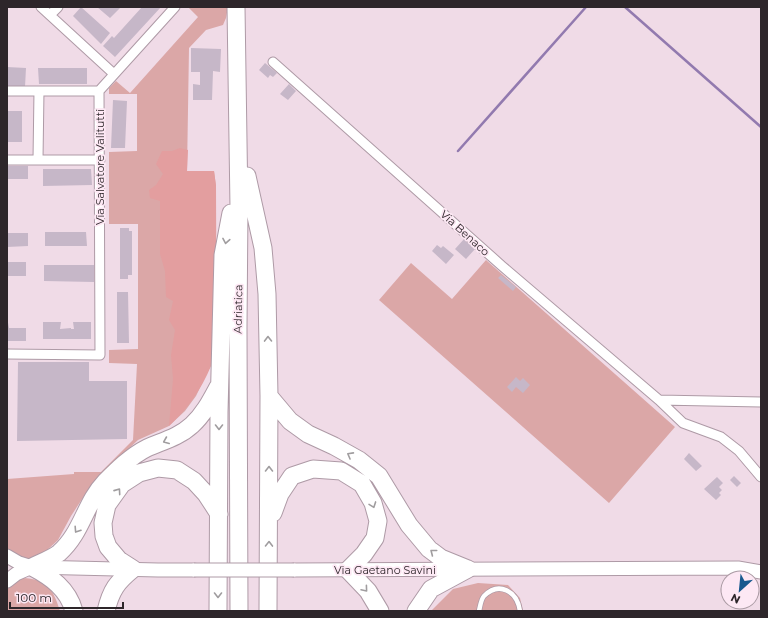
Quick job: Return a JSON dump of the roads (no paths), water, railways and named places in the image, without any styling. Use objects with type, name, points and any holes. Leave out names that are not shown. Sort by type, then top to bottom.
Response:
[{"type":"highway","name":"Adriatica","points":[[236,7],[243,175],[248,611]]},
{"type":"highway","name":"Adriatica","points":[[239,611],[243,175],[247,7]]},
{"type":"highway","points":[[218,611],[218,514],[223,255],[243,175]]},
{"type":"highway","points":[[243,175],[263,248],[267,294],[269,396],[268,611]]},
{"type":"highway","points":[[32,567],[58,554],[80,527],[91,502],[103,483],[132,457],[146,449],[170,440],[192,425],[207,408],[220,383]]},
{"type":"highway","points":[[269,396],[290,421],[308,434],[334,446],[358,460],[379,476],[409,525],[428,549],[441,558],[468,569]]},
{"type":"highway","points":[[106,611],[112,593],[120,580],[134,570],[119,560],[108,547],[104,536],[103,523],[107,505],[122,484],[139,473],[158,468],[177,470],[194,481],[206,494],[218,514]]},
{"type":"highway","points":[[269,522],[280,494],[292,476],[313,469],[341,471],[362,484],[374,503],[378,521],[374,538],[364,554],[348,570],[368,591],[380,611]]},
{"type":"highway","points":[[32,567],[48,575],[64,590],[74,611]]},
{"type":"highway","points":[[416,611],[431,589],[468,569]]},
{"type":"street","points":[[41,7],[114,74]]},
{"type":"street","points":[[50,15],[58,7]]},
{"type":"street","points":[[7,91],[99,91],[175,7]]},
{"type":"street","name":"Via Benaco","points":[[273,62],[502,266],[658,400],[683,424],[721,436],[739,451],[761,477]]},
{"type":"street","name":"Via Salvatore Valitutti","points":[[7,354],[100,355],[99,91]]},
{"type":"street","points":[[38,160],[39,92]]},
{"type":"street","points":[[7,160],[100,160]]},
{"type":"street","points":[[658,400],[761,402]]},
{"type":"street","name":"Via Gaetano Savini","points":[[7,556],[19,563],[32,567],[134,570],[738,568],[761,572]]},
{"type":"street","points":[[7,562],[7,575]]},
{"type":"street","name":"Via Gaetano Savini","points":[[738,568],[761,563]]},
{"type":"street","name":"Via Gaetano Savini","points":[[7,581],[16,574],[32,567]]},
{"type":"lane","points":[[479,611],[483,597],[492,591],[503,589],[514,594],[519,603],[520,611]]},
{"type":"waterway","points":[[458,151],[586,7]]},
{"type":"waterway","points":[[625,7],[761,127]]}]
